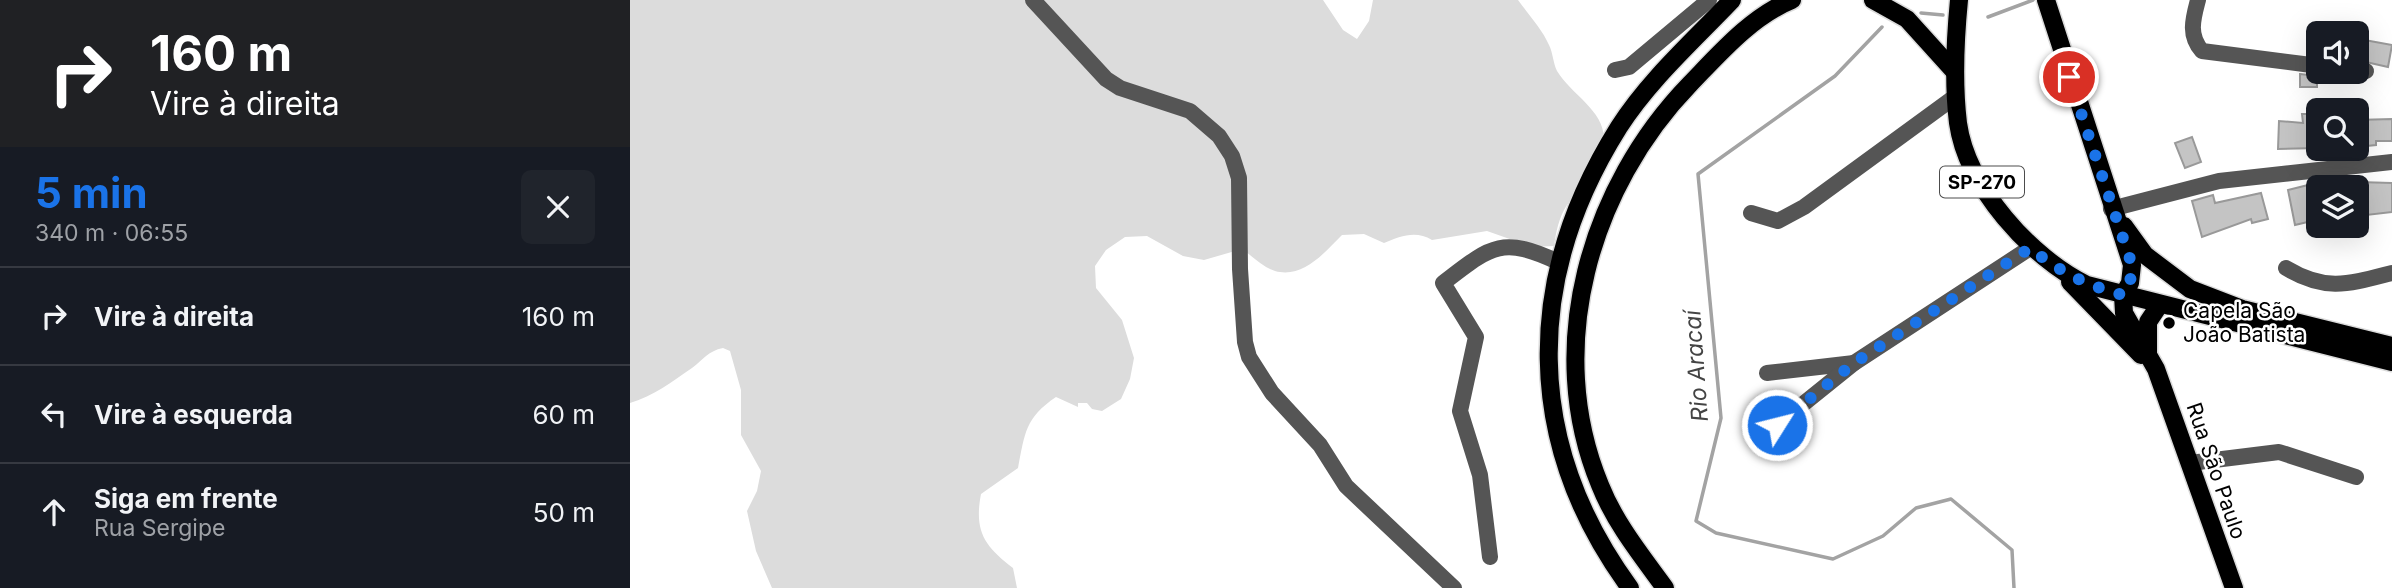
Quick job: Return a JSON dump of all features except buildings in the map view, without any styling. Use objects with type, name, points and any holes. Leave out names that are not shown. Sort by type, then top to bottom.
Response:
[{"type":"main road","points":[[1630,588],[1606,556],[1584,514],[1562,452],[1552,403],[1550,305],[1558,262],[1579,198],[1620,125],[1660,76],[1732,0]]},
{"type":"main road","points":[[1665,588],[1615,515],[1600,486],[1586,446],[1578,400],[1576,349],[1579,296],[1602,217],[1645,139],[1668,106],[1733,40],[1778,6],[1792,0]]},
{"type":"main road","name":"SP-270","points":[[1959,0],[1954,71],[1958,126],[1971,162],[1990,196],[2030,248],[2060,272],[2087,285],[2392,362]]},
{"type":"main road","points":[[1881,4],[1907,19],[1954,71]]},
{"type":"main road","points":[[2046,4],[2111,209],[2132,265],[2130,283],[2123,295],[2124,313],[2152,361]]},
{"type":"main road","points":[[2111,209],[2145,255],[2190,289],[2242,309],[2392,346]]},
{"type":"main road","points":[[2060,272],[2152,361]]},
{"type":"main road","points":[[2152,361],[2148,322],[2160,304]]},
{"type":"main road","name":"Rua São Paulo","points":[[2152,361],[2234,588]]},
{"type":"street","points":[[1033,0],[1107,79],[1120,88],[1190,111],[1219,136],[1232,156],[1239,178],[1245,342],[1253,364],[1272,393],[1320,445],[1346,486],[1454,588]]},
{"type":"street","points":[[1615,70],[1629,67],[1709,0]]},
{"type":"street","points":[[2198,0],[2192,22],[2193,36],[2202,51],[2306,64]]},
{"type":"street","points":[[1751,214],[1778,221],[1804,207],[1956,96]]},
{"type":"street","points":[[2111,209],[2219,181],[2392,162]]},
{"type":"street","points":[[1490,557],[1480,475],[1460,411],[1476,337],[1443,283],[1479,256],[1506,245],[1530,249],[1558,262]]},
{"type":"street","points":[[1777,425],[1854,363],[2030,248]]},
{"type":"street","points":[[2286,268],[2313,282],[2328,285],[2392,273]]},
{"type":"street","points":[[1767,373],[1854,363]]},
{"type":"street","points":[[1808,369],[1817,395]]},
{"type":"street","points":[[2190,463],[2279,452],[2356,477]]},
{"type":"shaded area","points":[[630,0],[1323,0],[1343,30],[1357,39],[1369,21],[1373,0],[1518,0],[1546,39],[1557,71],[1598,119],[1604,142],[1594,169],[1562,214],[1554,246],[1532,247],[1487,231],[1432,240],[1420,235],[1408,235],[1384,243],[1364,234],[1342,235],[1304,268],[1285,272],[1266,267],[1242,249],[1204,260],[1183,256],[1147,236],[1125,237],[1106,250],[1095,266],[1096,288],[1122,320],[1134,358],[1130,379],[1121,399],[1102,411],[1092,409],[1087,403],[1078,403],[1078,407],[1056,397],[1032,419],[1018,468],[981,494],[980,528],[988,545],[1013,568],[1017,588],[772,588],[756,551],[747,511],[757,491],[761,471],[741,435],[741,390],[730,351],[723,348],[714,351],[662,388],[630,403]]},
{"type":"waterway","name":"Rio Aracaí","points":[[1988,17],[2033,0]]},
{"type":"waterway","name":"Rio Aracaí","points":[[1921,13],[1943,15]]},
{"type":"waterway","name":"Rio Aracaí","points":[[1882,27],[1835,76],[1698,174],[1721,418],[1696,521],[1716,533],[1833,559],[1883,536],[1916,508],[1951,499],[2012,550],[2014,588]]},
{"type":"place","name":"Capela São João Batista","points":[[2169,323]]},
{"type":"route","points":[[1777,425],[1854,363],[2030,248],[2060,272],[2087,285],[2123,295],[2130,283],[2132,265],[2111,209],[2069,77]]}]
